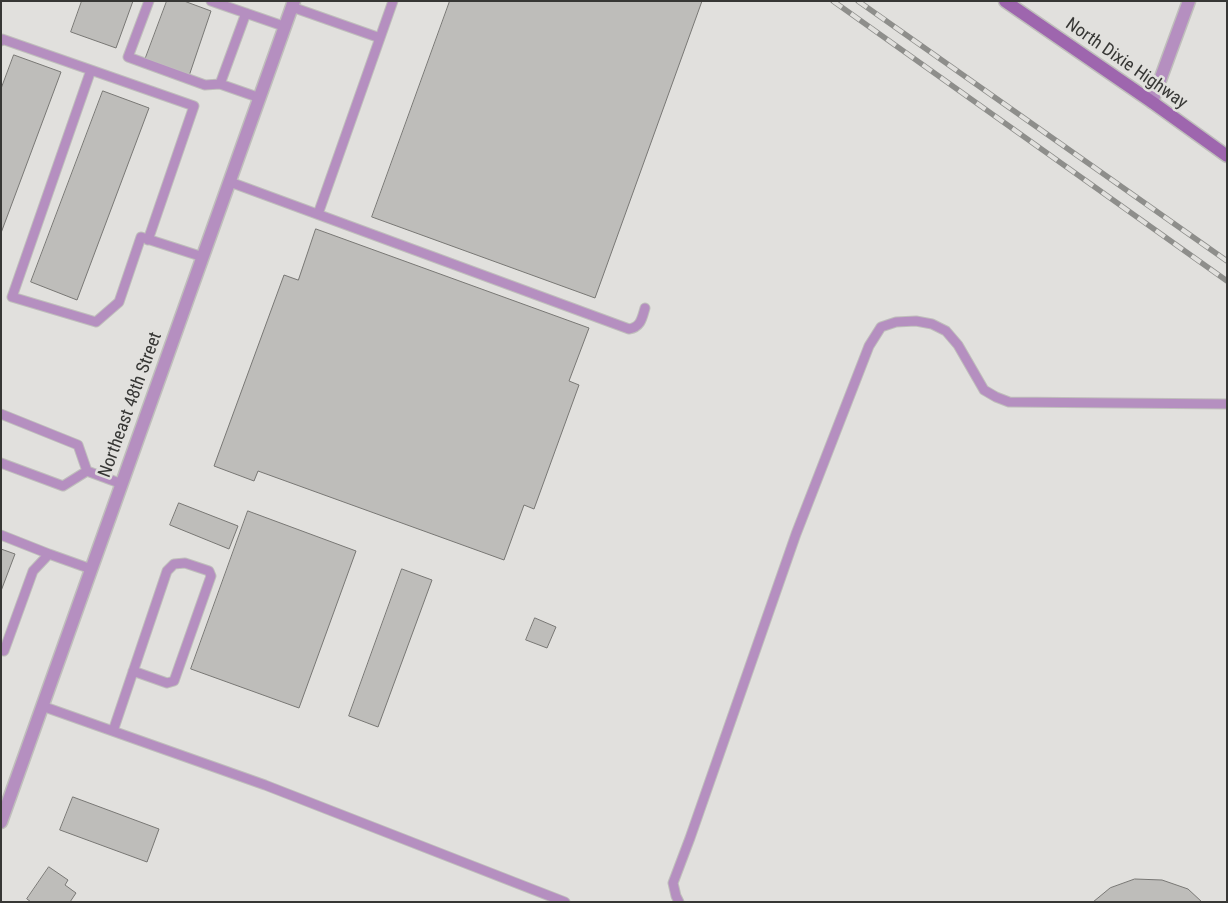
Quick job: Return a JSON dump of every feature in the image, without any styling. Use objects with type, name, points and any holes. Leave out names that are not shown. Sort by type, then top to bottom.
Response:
[{"type":"main road","name":"North Dixie Highway","points":[[1004,1],[1152,102],[1227,156]]},
{"type":"street","points":[[1152,102],[1189,1]]},
{"type":"street","name":"Northeast 48th Street","points":[[2,819],[293,4]]},
{"type":"lane","points":[[149,1],[128,58],[205,85],[220,84],[260,98]]},
{"type":"lane","points":[[211,1],[286,27]]},
{"type":"lane","points":[[318,214],[393,1]]},
{"type":"lane","points":[[293,4],[380,38]]},
{"type":"lane","points":[[220,84],[246,13]]},
{"type":"lane","points":[[1,41],[2,39],[194,106],[148,240]]},
{"type":"lane","points":[[91,70],[12,297],[96,322],[118,302],[141,237],[203,258]]},
{"type":"lane","points":[[230,182],[629,329],[635,328],[640,324],[645,308]]},
{"type":"lane","points":[[679,902],[673,883],[796,534],[869,346],[881,327],[896,322],[916,321],[932,324],[946,332],[958,344],[984,390],[1009,402],[1227,404]]},
{"type":"lane","points":[[1,414],[78,445],[87,471]]},
{"type":"lane","points":[[1,464],[63,486],[87,471]]},
{"type":"lane","points":[[87,471],[122,484]]},
{"type":"lane","points":[[1,535],[91,569]]},
{"type":"lane","points":[[4,651],[33,571],[49,554]]},
{"type":"lane","points":[[113,731],[133,671],[167,571],[174,564],[185,563],[210,571],[211,576],[174,681],[168,684],[133,671]]},
{"type":"lane","points":[[42,706],[265,785],[565,902]]},
{"type":"building","points":[[82,1],[133,1],[116,48],[71,32]]},
{"type":"building","points":[[167,1],[184,1],[211,11],[189,76],[145,60]]},
{"type":"building","points":[[450,1],[702,1],[595,298],[372,217]]},
{"type":"building","points":[[14,55],[61,72],[1,233],[1,89]]},
{"type":"building","points":[[103,91],[149,108],[77,300],[31,282]]},
{"type":"building","points":[[316,229],[589,328],[569,381],[579,385],[534,509],[524,505],[504,560],[258,471],[254,481],[214,466],[284,275],[298,280]]},
{"type":"building","points":[[179,503],[238,526],[229,549],[170,525]]},
{"type":"building","points":[[248,511],[356,551],[299,708],[191,669]]},
{"type":"building","points":[[1,549],[15,554],[1,591]]},
{"type":"building","points":[[402,569],[432,580],[378,727],[349,716]]},
{"type":"building","points":[[535,618],[556,627],[547,648],[526,640]]},
{"type":"building","points":[[73,797],[159,829],[147,862],[60,830]]},
{"type":"building","points":[[49,867],[68,880],[65,885],[76,893],[70,902],[31,902],[27,899]]},
{"type":"building","points":[[1135,879],[1162,880],[1188,889],[1202,902],[1093,902],[1110,888]]},
{"type":"railway","points":[[833,1],[1227,281]]},
{"type":"railway","points":[[858,1],[1227,261]]}]
